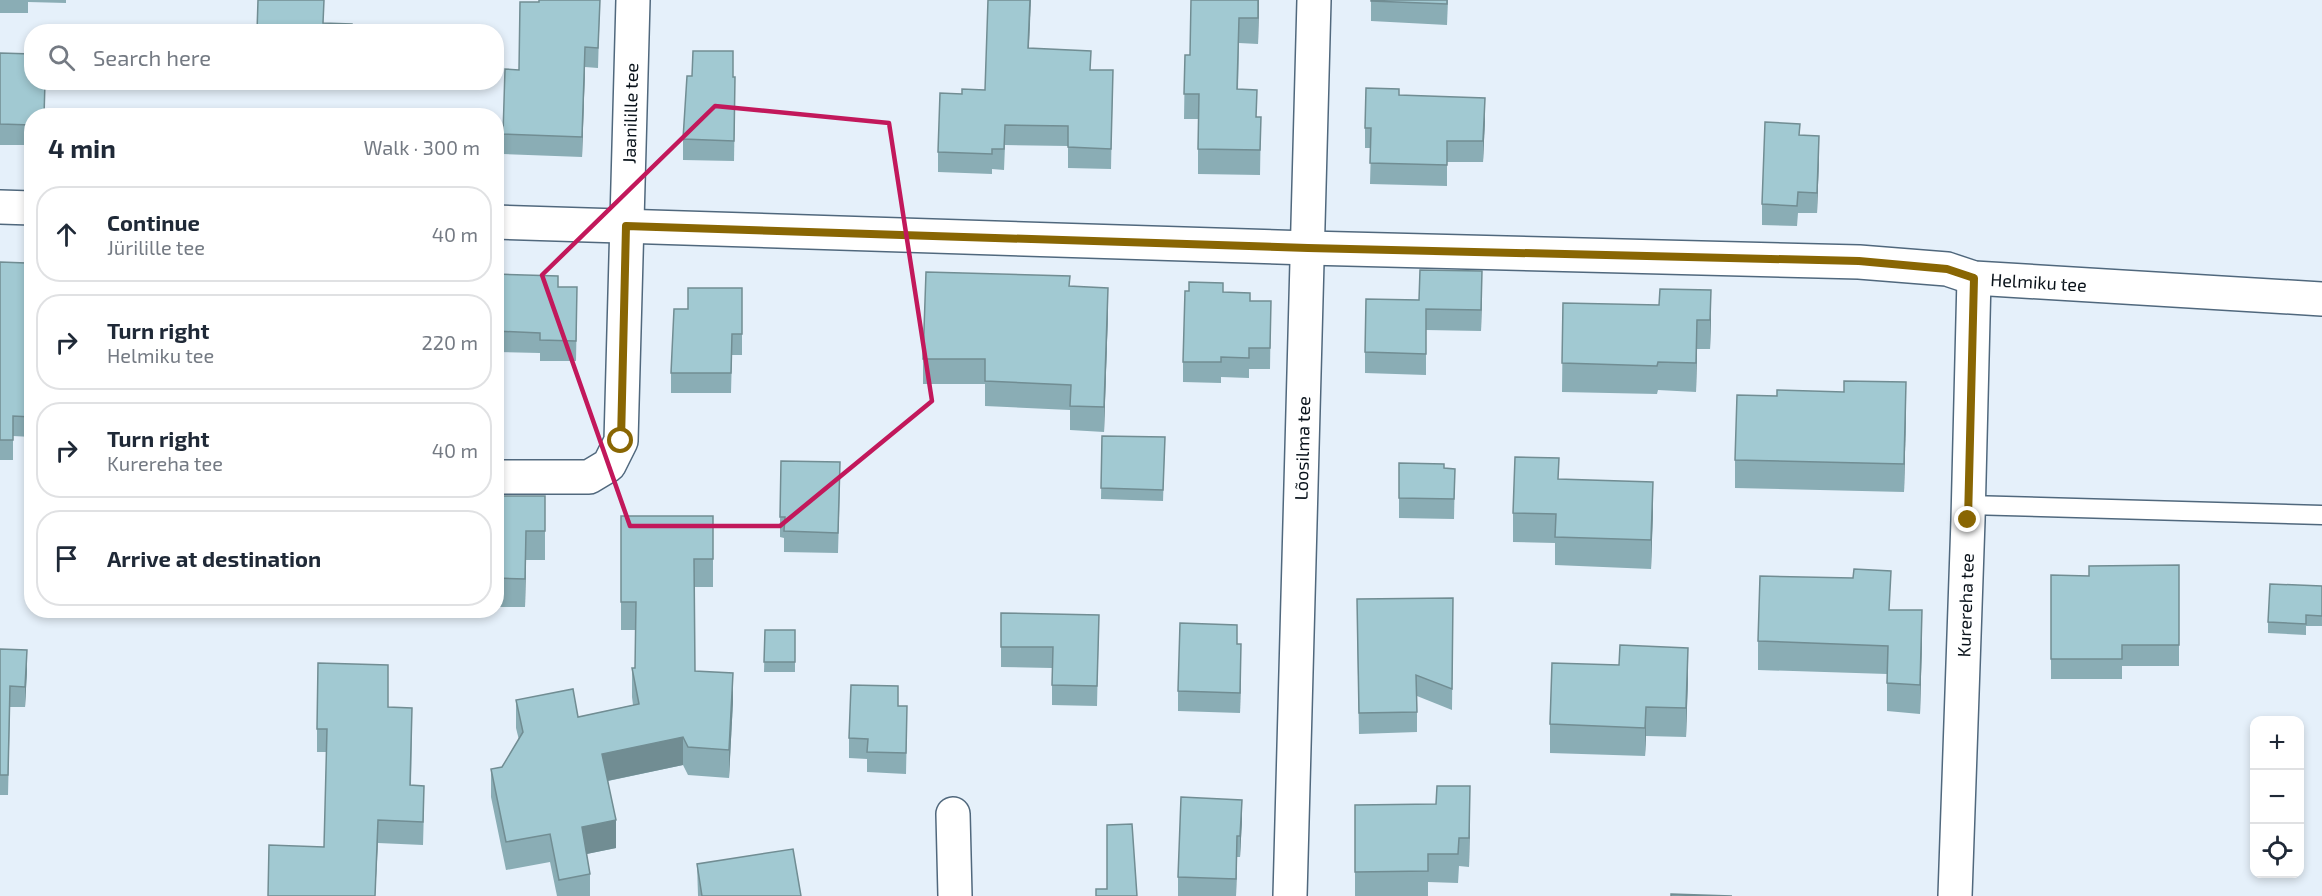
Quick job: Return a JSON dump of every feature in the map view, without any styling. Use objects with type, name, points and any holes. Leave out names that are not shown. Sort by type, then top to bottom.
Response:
[{"type":"street","name":"Jaanilille tee","points":[[504,477],[589,477],[609,465],[621,441],[633,0]]},
{"type":"street","name":"Lõosilma tee","points":[[1290,896],[1314,0]]},
{"type":"street","points":[[0,207],[24,208]]},
{"type":"street","name":"Helmiku tee","points":[[504,222],[1308,248],[1859,261],[1947,269],[1974,278],[2322,299]]},
{"type":"street","name":"Kurereha tee","points":[[1955,896],[1974,278]]},
{"type":"street","points":[[953,814],[955,896]]},
{"type":"lane","points":[[1968,505],[2322,515]]},
{"type":"highlighted area","points":[[715,106],[889,123],[932,401],[780,526],[630,526],[542,275]]},
{"type":"building","points":[[258,0],[324,0],[323,23],[352,24],[257,24]]},
{"type":"building","points":[[539,0],[600,0],[598,48],[585,47],[582,137],[504,134],[505,69],[519,70],[520,2],[539,2]]},
{"type":"building","points":[[988,0],[1030,0],[1028,48],[1091,51],[1090,70],[1113,70],[1111,149],[1068,147],[1068,126],[1005,125],[1004,149],[992,149],[992,154],[938,152],[940,93],[962,94],[962,89],[985,90]]},
{"type":"building","points":[[1191,0],[1258,0],[1258,18],[1239,18],[1237,89],[1257,90],[1256,117],[1261,117],[1260,150],[1198,149],[1199,94],[1184,94],[1185,55],[1190,55]]},
{"type":"building","points":[[1447,0],[1447,4],[1371,1]]},
{"type":"building","points":[[693,51],[733,51],[734,141],[683,139],[687,76],[692,76]]},
{"type":"building","points":[[0,53],[24,54],[24,90],[45,90],[44,108],[24,108],[24,125],[0,124]]},
{"type":"building","points":[[1366,88],[1399,89],[1399,95],[1485,98],[1483,141],[1447,141],[1447,165],[1370,163],[1371,128],[1365,128]]},
{"type":"building","points":[[1765,122],[1800,124],[1799,135],[1819,136],[1817,193],[1798,192],[1797,206],[1762,204]]},
{"type":"building","points":[[0,262],[24,263],[24,417],[13,416],[13,440],[0,440]]},
{"type":"building","points":[[1420,270],[1482,271],[1481,310],[1426,309],[1426,354],[1365,352],[1366,299],[1419,300]]},
{"type":"building","points":[[926,272],[1070,276],[1069,286],[1108,288],[1104,407],[1070,406],[1071,385],[985,381],[985,359],[923,359]]},
{"type":"building","points":[[504,274],[558,276],[558,287],[577,287],[576,341],[540,340],[540,333],[504,331]]},
{"type":"building","points":[[1189,282],[1223,283],[1223,292],[1250,293],[1250,301],[1271,301],[1270,348],[1249,348],[1249,358],[1221,357],[1221,362],[1183,362],[1185,291],[1189,291]]},
{"type":"building","points":[[688,288],[742,288],[742,334],[732,334],[731,373],[671,373],[674,309],[688,309]]},
{"type":"building","points":[[1660,289],[1711,290],[1710,320],[1697,320],[1696,363],[1658,362],[1657,366],[1562,363],[1563,303],[1659,305]]},
{"type":"building","points":[[1844,381],[1906,382],[1904,464],[1735,460],[1737,395],[1777,396],[1777,390],[1844,392]]},
{"type":"building","points":[[1102,436],[1165,437],[1163,490],[1101,488]]},
{"type":"building","points":[[1515,457],[1559,458],[1558,479],[1653,482],[1651,540],[1555,537],[1556,514],[1513,513]]},
{"type":"building","points":[[781,461],[840,462],[838,533],[784,531],[785,517],[780,517]]},
{"type":"building","points":[[1399,463],[1444,464],[1444,468],[1455,469],[1454,499],[1399,498]]},
{"type":"building","points":[[504,496],[545,496],[545,531],[526,531],[525,579],[504,578]]},
{"type":"building","points":[[621,516],[713,516],[713,559],[694,559],[695,671],[733,673],[729,750],[688,747],[683,737],[602,754],[616,820],[582,827],[590,874],[559,880],[550,834],[506,842],[491,769],[502,767],[523,732],[516,700],[573,689],[578,717],[639,704],[632,668],[635,668],[636,602],[621,602]]},
{"type":"building","points":[[2179,565],[2179,645],[2122,645],[2122,659],[2051,659],[2051,575],[2089,576],[2089,566]]},
{"type":"building","points":[[1854,569],[1891,571],[1889,610],[1922,610],[1920,685],[1887,683],[1888,646],[1758,641],[1760,576],[1853,578]]},
{"type":"building","points":[[2270,584],[2322,586],[2322,616],[2306,615],[2306,624],[2268,622]]},
{"type":"building","points":[[1453,598],[1452,689],[1416,675],[1417,712],[1359,713],[1357,599]]},
{"type":"building","points":[[1001,613],[1099,615],[1097,686],[1052,685],[1053,647],[1001,647]]},
{"type":"building","points":[[1180,623],[1237,625],[1237,644],[1241,644],[1240,693],[1178,691]]},
{"type":"building","points":[[765,630],[795,630],[795,662],[764,662]]},
{"type":"building","points":[[1620,645],[1688,648],[1686,708],[1646,707],[1645,728],[1550,724],[1552,663],[1619,665]]},
{"type":"building","points":[[0,649],[27,650],[25,687],[10,686],[8,775],[0,775]]},
{"type":"building","points":[[318,663],[388,665],[388,707],[412,708],[410,785],[424,786],[423,822],[378,820],[375,896],[268,896],[269,845],[324,847],[327,729],[317,729]]},
{"type":"building","points":[[851,685],[898,686],[898,706],[907,706],[906,753],[867,752],[868,739],[849,738]]},
{"type":"building","points":[[1437,786],[1470,786],[1469,838],[1459,838],[1458,854],[1428,854],[1428,871],[1355,872],[1355,805],[1436,804]]},
{"type":"building","points":[[1181,797],[1242,800],[1240,836],[1237,836],[1236,879],[1178,877]]},
{"type":"building","points":[[1132,824],[1137,896],[1096,896],[1096,889],[1107,889],[1107,825]]},
{"type":"building","points":[[793,849],[801,896],[702,896],[697,864]]},
{"type":"building","points":[[1671,894],[1732,896],[1671,896]]},
{"type":"route","points":[[621,441],[626,226],[1308,248],[1859,261],[1947,269],[1974,278],[1968,520]]}]
